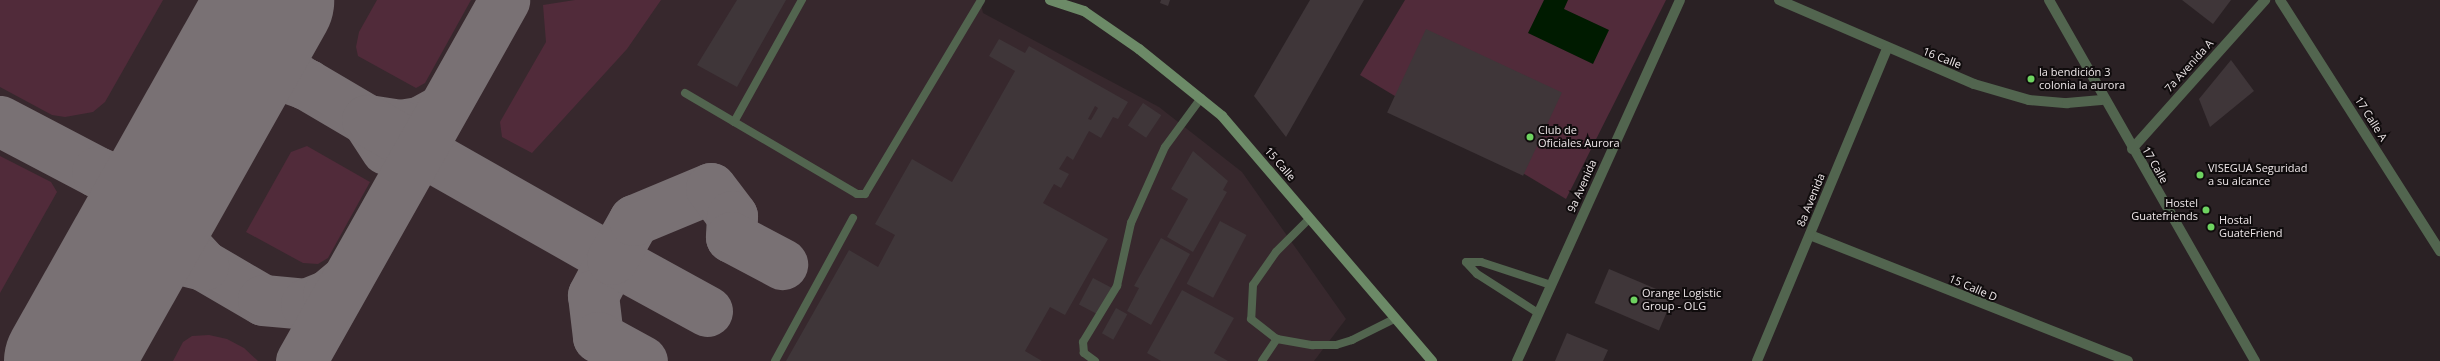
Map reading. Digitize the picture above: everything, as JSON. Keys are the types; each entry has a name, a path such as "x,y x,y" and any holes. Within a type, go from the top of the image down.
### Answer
{"main road":[{"path":"1050,0 1084,11"},
{"path":"1076,0 1084,11"},
{"name":"15 Calle","path":"1084,11 1139,49 1201,98 1232,126 1432,361"}],"street":[{"name":"9a Avenida","path":"1517,361 1680,0"},
{"name":"16 Calle","path":"1779,0 1888,49 1974,84 2029,100 2068,103 2104,100"},
{"name":"17 Calle","path":"2049,0 2104,100 2252,357"},
{"name":"7a Avenida A","path":"2132,149 2265,0"},
{"name":"17 Calle A","path":"2280,0 2440,251"},
{"name":"8a Avenida","path":"1757,361 1888,49"},
{"name":"15 Calle D","path":"1810,235 2128,361"},
{"path":"2243,361 2252,357"}],"lane":[{"path":"734,122 802,0"},
{"path":"685,94 857,194 865,194 981,0"},
{"path":"1095,361 1084,353 1084,342 1117,286 1131,223 1166,147 1201,98"},
{"path":"774,361 853,218"},
{"path":"1310,218 1276,252 1253,286 1251,319 1277,339 1306,345 1336,345 1396,318"},
{"path":"1538,313 1477,274 1466,262 1481,262 1551,284"},
{"path":"1262,361 1277,339"}],"shaded area":[{"path":"0,0 980,0 983,13 1159,107 1242,172 1346,319 1314,361 0,361"},
{"path":"0,0 163,0 105,102 93,112 65,117 52,115 0,87"},
{"path":"377,0 471,0 425,83 416,88 358,56 356,47 359,32"},
{"path":"575,0 661,0 627,49 532,153 502,137 500,122 546,42 543,5"},
{"name":"Club de Oficiales Aurora","path":"1405,0 1666,0 1566,199 1360,75"},
{"path":"1544,0 1568,0 1564,9 1609,30 1593,64 1528,33"},
{"path":"307,146 370,182 328,258 318,264 303,263 246,232 291,152"},
{"path":"0,156 51,182 57,192 0,293"},
{"path":"209,335 227,339 244,348 258,361 173,361 183,342 192,336"}],"building":[{"path":"737,0 786,0 737,87 697,65"},
{"path":"1161,0 1170,0 1168,6 1160,3"},
{"path":"1310,0 1364,0 1286,137 1254,96"},
{"path":"2182,0 2231,0 2213,24"},
{"path":"1426,29 1562,92 1523,176 1387,112"},
{"path":"999,39 1025,53 1029,46 1128,102 1118,119 1113,117 1101,138 1089,131 1073,160 1067,156 1059,169 1069,174 1061,188 1054,184 1043,203 1108,239 1065,315 1050,307 1025,351 1042,361 786,361 849,250 878,267 895,235 875,224 912,159 952,182 1015,71 989,56","holes":["1095,106 1098,108 1091,120 1088,119"]},
{"path":"2231,60 2254,91 2210,127 2199,99"},
{"path":"1143,103 1161,115 1146,138 1128,125"},
{"path":"1193,151 1228,181 1223,190 1227,192 1193,252 1167,237 1188,199 1171,189"},
{"path":"1220,221 1246,235 1213,298 1187,284"},
{"path":"1161,238 1190,254 1151,325 1127,311 1139,288 1134,286"},
{"name":"Orange Logistic Group - OLG","path":"1609,269 1673,296 1659,330 1595,303"},
{"path":"1093,278 1112,288 1097,314 1079,304"},
{"path":"1182,290 1234,318 1214,353 1228,361 1161,361 1147,353"},
{"path":"1116,308 1127,314 1113,340 1102,333"},
{"path":"1567,333 1608,350 1603,361 1555,361"}],"taxiway":[{"path":"301,361 504,0"},
{"path":"262,15 261,34 265,51 284,70 305,84"},
{"path":"228,76 245,68 263,69 306,84 367,120 386,149"},
{"path":"441,110 419,122 400,125 367,120 612,259 593,295 598,337 642,361"},
{"path":"0,121 97,172 126,183 157,184 173,173"},
{"path":"168,181 165,207 169,228 203,265 263,300 306,304 328,295 346,280"},
{"path":"707,311 612,259 634,220 711,188 732,216 731,237 782,264"},
{"path":"114,279 130,264 150,258 175,258 203,265"}],"runway":[{"path":"67,361 270,0"}],"place":[{"name":"la bendición 3 colonia la aurora","path":"2031,79"},
{"name":"Club de Oficiales Aurora","path":"1530,137"},
{"name":"VISEGUA Seguridad a su alcance","path":"2200,175"},
{"name":"Hostel Guatefriends","path":"2206,210"},
{"name":"Hostal GuateFriend","path":"2211,227"},
{"name":"Orange Logistic Group - OLG","path":"1634,300"}]}
